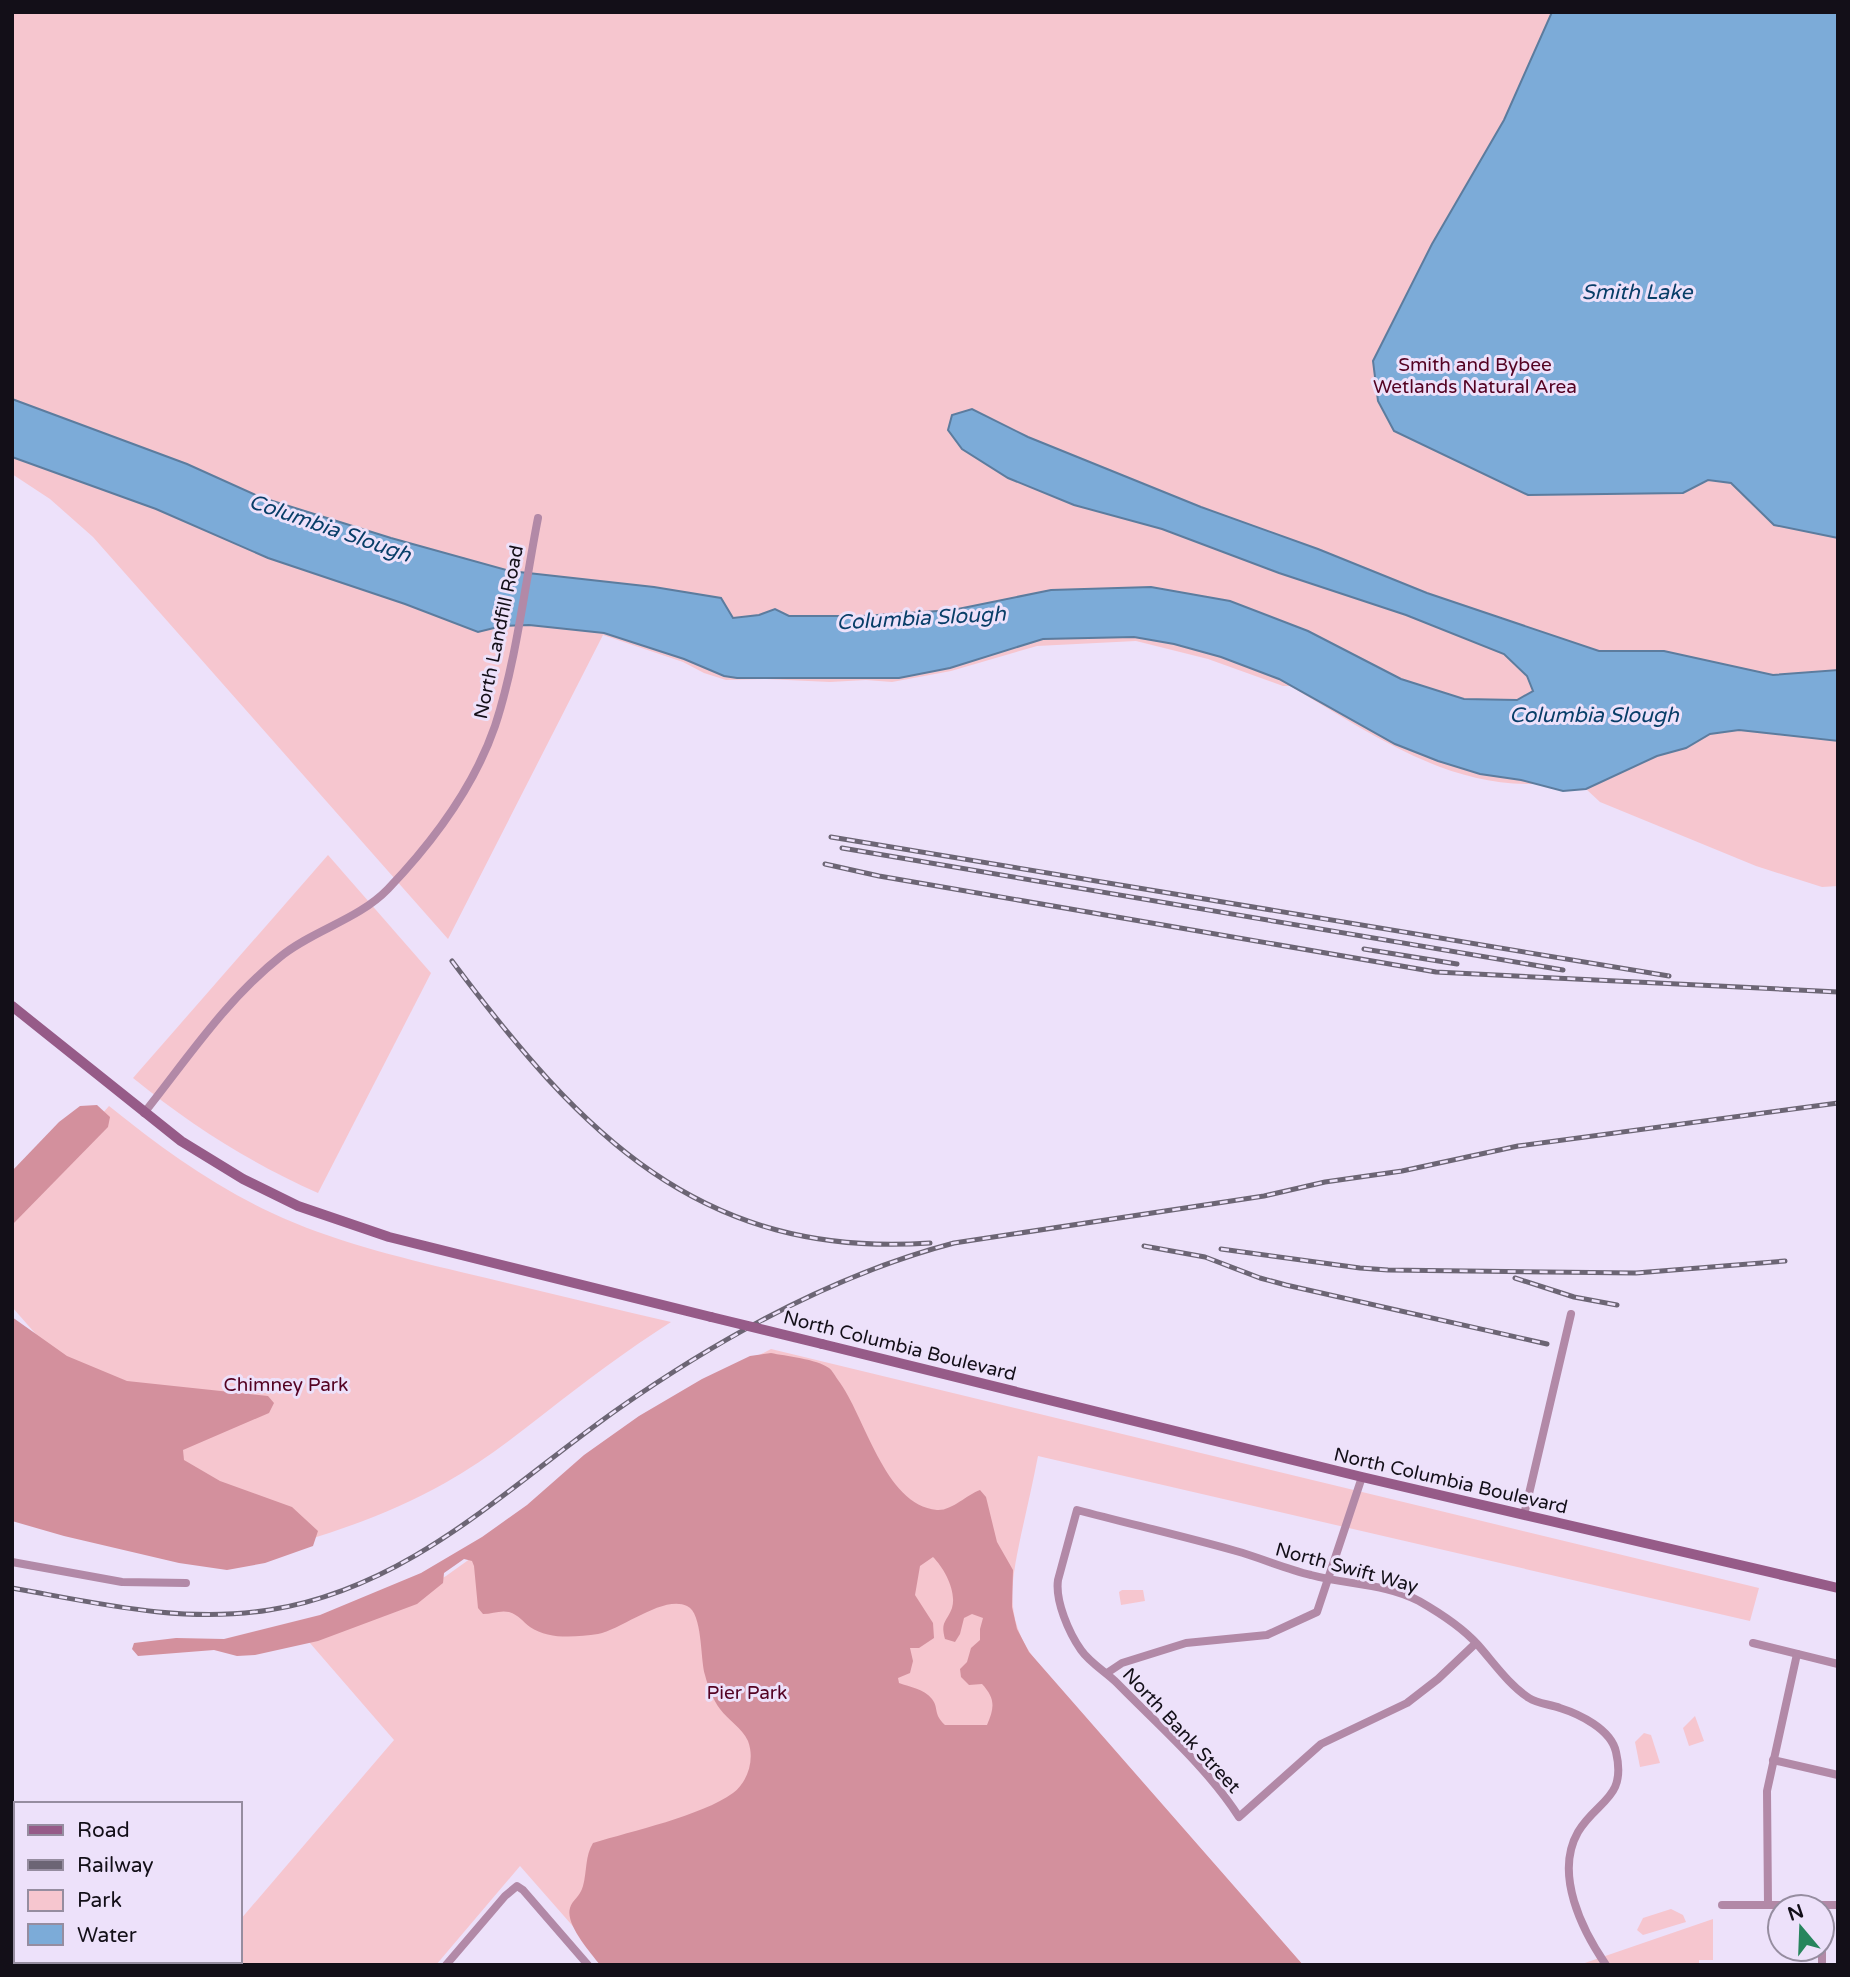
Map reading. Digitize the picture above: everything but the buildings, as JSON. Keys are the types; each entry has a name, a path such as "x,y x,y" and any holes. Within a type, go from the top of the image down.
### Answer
{"main road":[{"name":"North Columbia Boulevard","path":"12,1006 195,1151 243,1179 333,1220 389,1237 1362,1477 1838,1588"}],"street":[{"name":"North Landfill Road","path":"144,1112 231,1003 252,981 282,955 369,905 387,890 452,810 472,776 495,727 538,518"},
{"path":"1524,1515 1571,1314"},
{"path":"1107,1673 1122,1662 1186,1643 1261,1636 1310,1617 1320,1606 1362,1477"},
{"name":"North Swift Way","path":"1077,1510 1236,1551 1312,1576 1362,1583 1416,1600 1451,1622 1476,1643 1493,1664 1529,1698 1584,1718 1613,1744 1617,1765 1614,1792 1577,1833 1569,1857 1569,1872 1583,1926 1606,1965"},
{"name":"North Bank Street","path":"1077,1510 1058,1580 1058,1590 1068,1623 1081,1651 1107,1673 1203,1769 1239,1817 1321,1744 1407,1703 1438,1679 1476,1643"},
{"path":"12,1562 122,1582 186,1583"},
{"path":"1753,1643 1838,1664"},
{"path":"1768,1893 1766,1806 1773,1760 1797,1654"},
{"path":"1773,1760 1838,1775"},
{"path":"446,1965 505,1896 517,1886 588,1965"},
{"path":"1722,1905 1766,1905"}],"green space":[{"name":"Smith and Bybee Wetlands Natural Area","path":"12,12 1838,12 1838,886 1822,887 1756,866 1600,802 1586,789 1616,776 1530,784 1497,782 1465,775 1404,752 1290,686 1283,686 1208,659 1136,641 1037,646 951,671 892,682 830,682 726,680 683,662 603,635 448,939 93,537 50,499 12,474"},
{"path":"328,855 431,973 318,1193 268,1169 222,1142 133,1078"},
{"path":"97,1105 110,1117 108,1127 12,1225 12,1171 59,1122 80,1106"},
{"name":"Chimney Park","path":"109,1106 208,1178 295,1223 367,1248 416,1261 671,1322 607,1366 496,1450 445,1483 369,1519 235,1561 12,1307 12,1216"},
{"path":"12,1317 67,1356 127,1381 268,1396 274,1403 269,1413 183,1450 184,1460 220,1481 292,1507 318,1531 313,1546 265,1563 227,1570 179,1563 12,1521"},
{"name":"Pier Park","path":"771,1349 1759,1588 1750,1621 1038,1456 1017,1553 1013,1585 1014,1616 1026,1646 1037,1662 1303,1965 607,1965 520,1866 436,1965 201,1965 242,1963 242,1918 394,1740 303,1635 425,1588 446,1576 742,1364"},
{"name":"Pier Park","path":"771,1353 809,1360 830,1369 848,1395 890,1476 903,1492 919,1504 943,1510 980,1490 986,1497 997,1542 1013,1570 1012,1607 1017,1629 1029,1652 1303,1965 600,1965 579,1938 569,1915 571,1905 583,1886 587,1858 593,1843 703,1809 733,1793 743,1783 749,1770 751,1755 748,1741 715,1702 703,1668 696,1617 687,1606 666,1605 598,1634 554,1636 537,1631 509,1612 483,1614 478,1608 474,1566 472,1561 464,1559 444,1573 443,1583 417,1604 318,1641 255,1655 237,1656 214,1650 138,1656 132,1649 134,1643 176,1638 224,1639 320,1615 421,1573 482,1537 527,1505 584,1455 639,1416 702,1379 750,1356","holes":["933,1557 945,1573 953,1594 952,1608 944,1625 945,1639 955,1642 964,1618 972,1614 983,1618 980,1640 971,1648 967,1662 960,1669 961,1677 969,1685 982,1684 991,1698 992,1708 987,1725 945,1725 929,1696 899,1683 898,1678 910,1673 913,1661 910,1648 919,1648 934,1638 933,1623 915,1595 920,1566"]},
{"path":"1143,1590 1145,1601 1121,1605 1119,1592"},
{"path":"1695,1716 1704,1741 1689,1746 1683,1728"},
{"path":"1644,1733 1651,1735 1660,1763 1640,1767 1635,1742"},
{"path":"1671,1909 1683,1915 1686,1922 1643,1935 1637,1930 1643,1918"},
{"path":"1713,1919 1713,1960 1699,1960 1699,1965 1579,1965"}],"water":[{"name":"Smith Lake","path":"1552,12 1838,12 1838,538 1774,525 1731,483 1708,480 1683,493 1528,495 1394,431 1378,401 1373,361 1432,244 1504,120"},
{"name":"Columbia Slough","path":"12,399 187,464 260,497 391,538 510,571 654,587 721,598 733,618 759,615 775,609 789,616 862,616 953,610 1051,590 1151,587 1230,601 1308,631 1401,679 1464,699 1517,700 1533,691 1527,676 1504,654 1406,615 1279,573 1162,529 1074,505 1008,478 962,449 948,430 952,415 972,409 1028,437 1201,507 1318,549 1427,593 1599,651 1664,651 1773,675 1838,670 1838,741 1739,730 1710,734 1686,748 1657,756 1586,789 1563,791 1521,780 1480,774 1438,761 1395,744 1279,679 1221,657 1174,644 1134,637 1043,639 950,668 899,678 737,678 724,676 684,659 604,633 529,625 502,626 478,632 405,604 268,558 156,509 12,457"}],"railway":[{"path":"831,837 1669,976"},
{"path":"842,848 1563,970"},
{"path":"825,864 879,876 1436,972 1838,992"},
{"path":"1364,949 1457,964"},
{"path":"452,961 548,1079 599,1130 652,1172 711,1206 776,1230 848,1242 930,1243"},
{"path":"12,1588 140,1610 205,1615 269,1610 320,1598 367,1580 412,1557 455,1530 618,1409 737,1334 779,1311 866,1272 954,1243 1264,1196 1325,1182 1402,1171 1518,1146 1838,1103"},
{"path":"1144,1246 1205,1257 1286,1285 1547,1344"},
{"path":"1221,1249 1388,1270 1636,1273 1785,1261"},
{"path":"1515,1278 1574,1297 1617,1305"}]}
